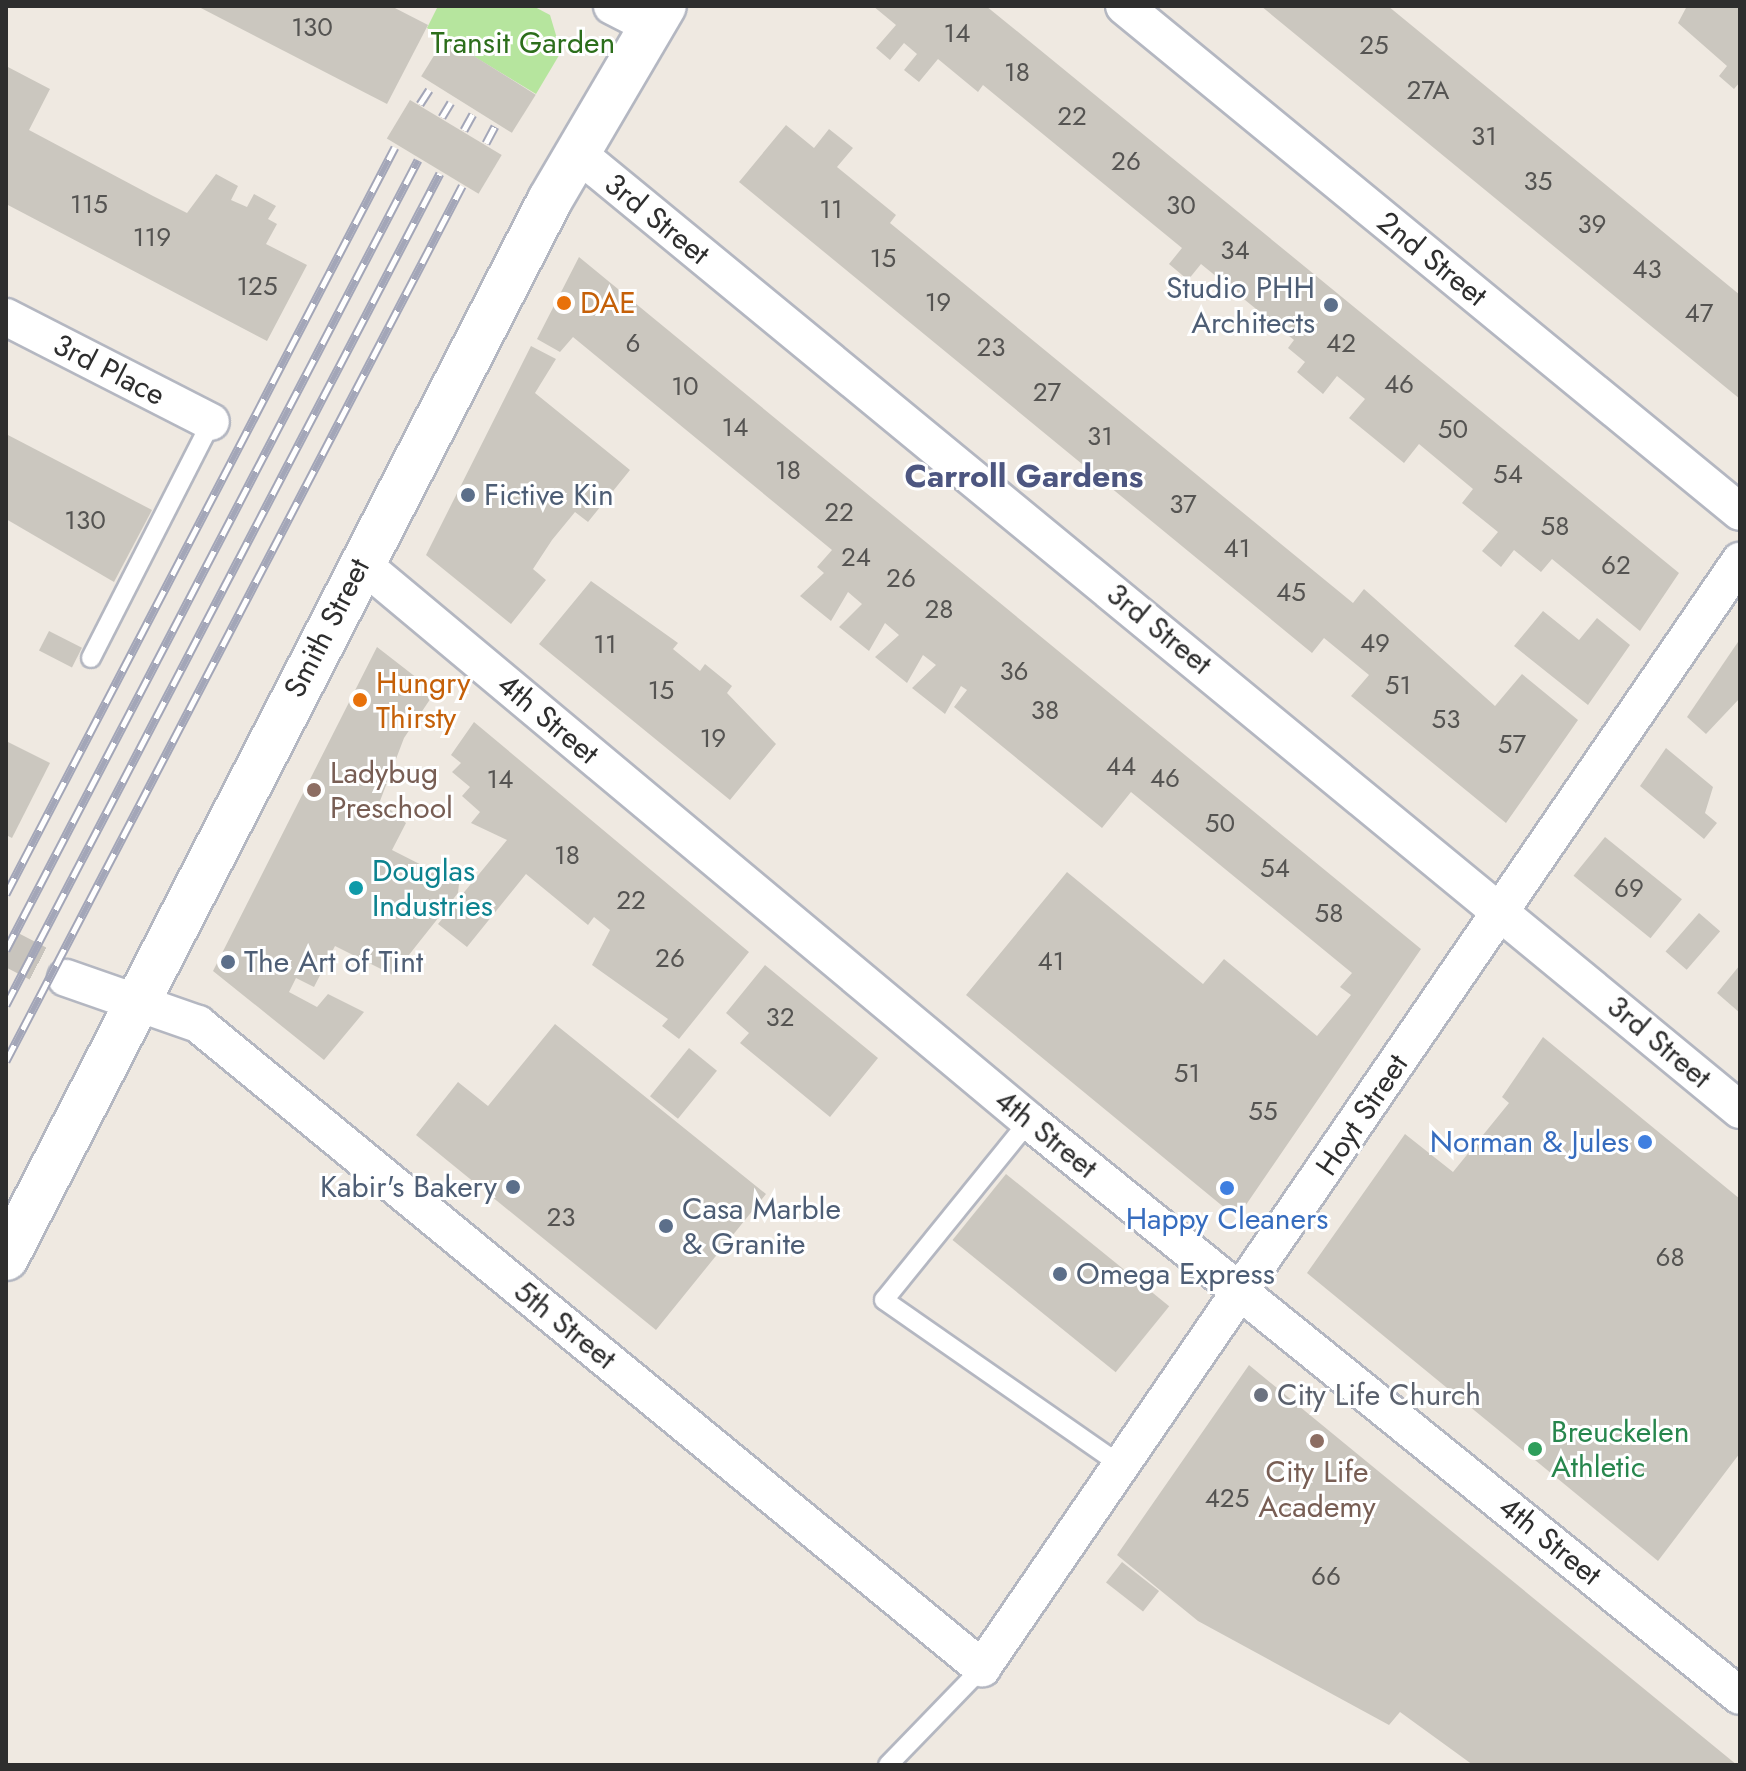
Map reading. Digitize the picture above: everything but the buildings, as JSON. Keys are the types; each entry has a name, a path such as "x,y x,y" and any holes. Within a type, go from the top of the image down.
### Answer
{"street":[{"path":"612,6 658,16"},
{"name":"2nd Street","path":"1124,6 1740,512"},
{"name":"Smith Street","path":"6,1258 360,562 575,151 658,16"},
{"name":"3rd Street","path":"575,151 1502,910 1740,1110"},
{"name":"3rd Place","path":"6,317 211,422"},
{"name":"Hoyt Street","path":"982,1668 1123,1467 1740,561"},
{"name":"4th Street","path":"360,562 1029,1121 1242,1290 1740,1696"},
{"name":"5th Street","path":"66,978 135,1005 198,1024 982,1668"}],"lane":[{"path":"91,658 211,422"},
{"path":"1029,1121 884,1300 1123,1467"},
{"path":"888,1765 982,1668"}],"green space":[{"name":"Transit Garden","path":"438,6 533,6 550,15 561,52 536,94 427,28"}],"tunnel":[{"path":"6,947 66,978"}],"railway":[{"path":"420,104 429,90"},
{"path":"442,117 451,102"},
{"path":"464,130 473,114"},
{"path":"486,143 495,126"},
{"path":"6,894 395,147"},
{"path":"6,950 418,160"},
{"path":"6,1005 440,173"},
{"path":"6,1061 462,186"}],"place":[{"name":"DAE","path":"564,303"},
{"name":"Studio PHH Architects","path":"1331,305"},
{"name":"Fictive Kin","path":"468,495"},
{"name":"Hungry Thirsty","path":"360,700"},
{"name":"Ladybug Preschool","path":"314,790"},
{"name":"Douglas Industries","path":"356,888"},
{"name":"The Art of Tint","path":"228,962"},
{"name":"Norman & Jules","path":"1645,1142"},
{"name":"Kabir's Bakery","path":"513,1187"},
{"name":"Happy Cleaners","path":"1227,1188"},
{"name":"Casa Marble & Granite","path":"666,1226"},
{"name":"Omega Express","path":"1060,1274"},
{"name":"City Life Church","path":"1261,1395"},
{"name":"City Life Academy","path":"1317,1441"},
{"name":"Breuckelen Athletic","path":"1535,1449"}],"district":[{"name":"Carroll Gardens","path":"1024,476"}]}
